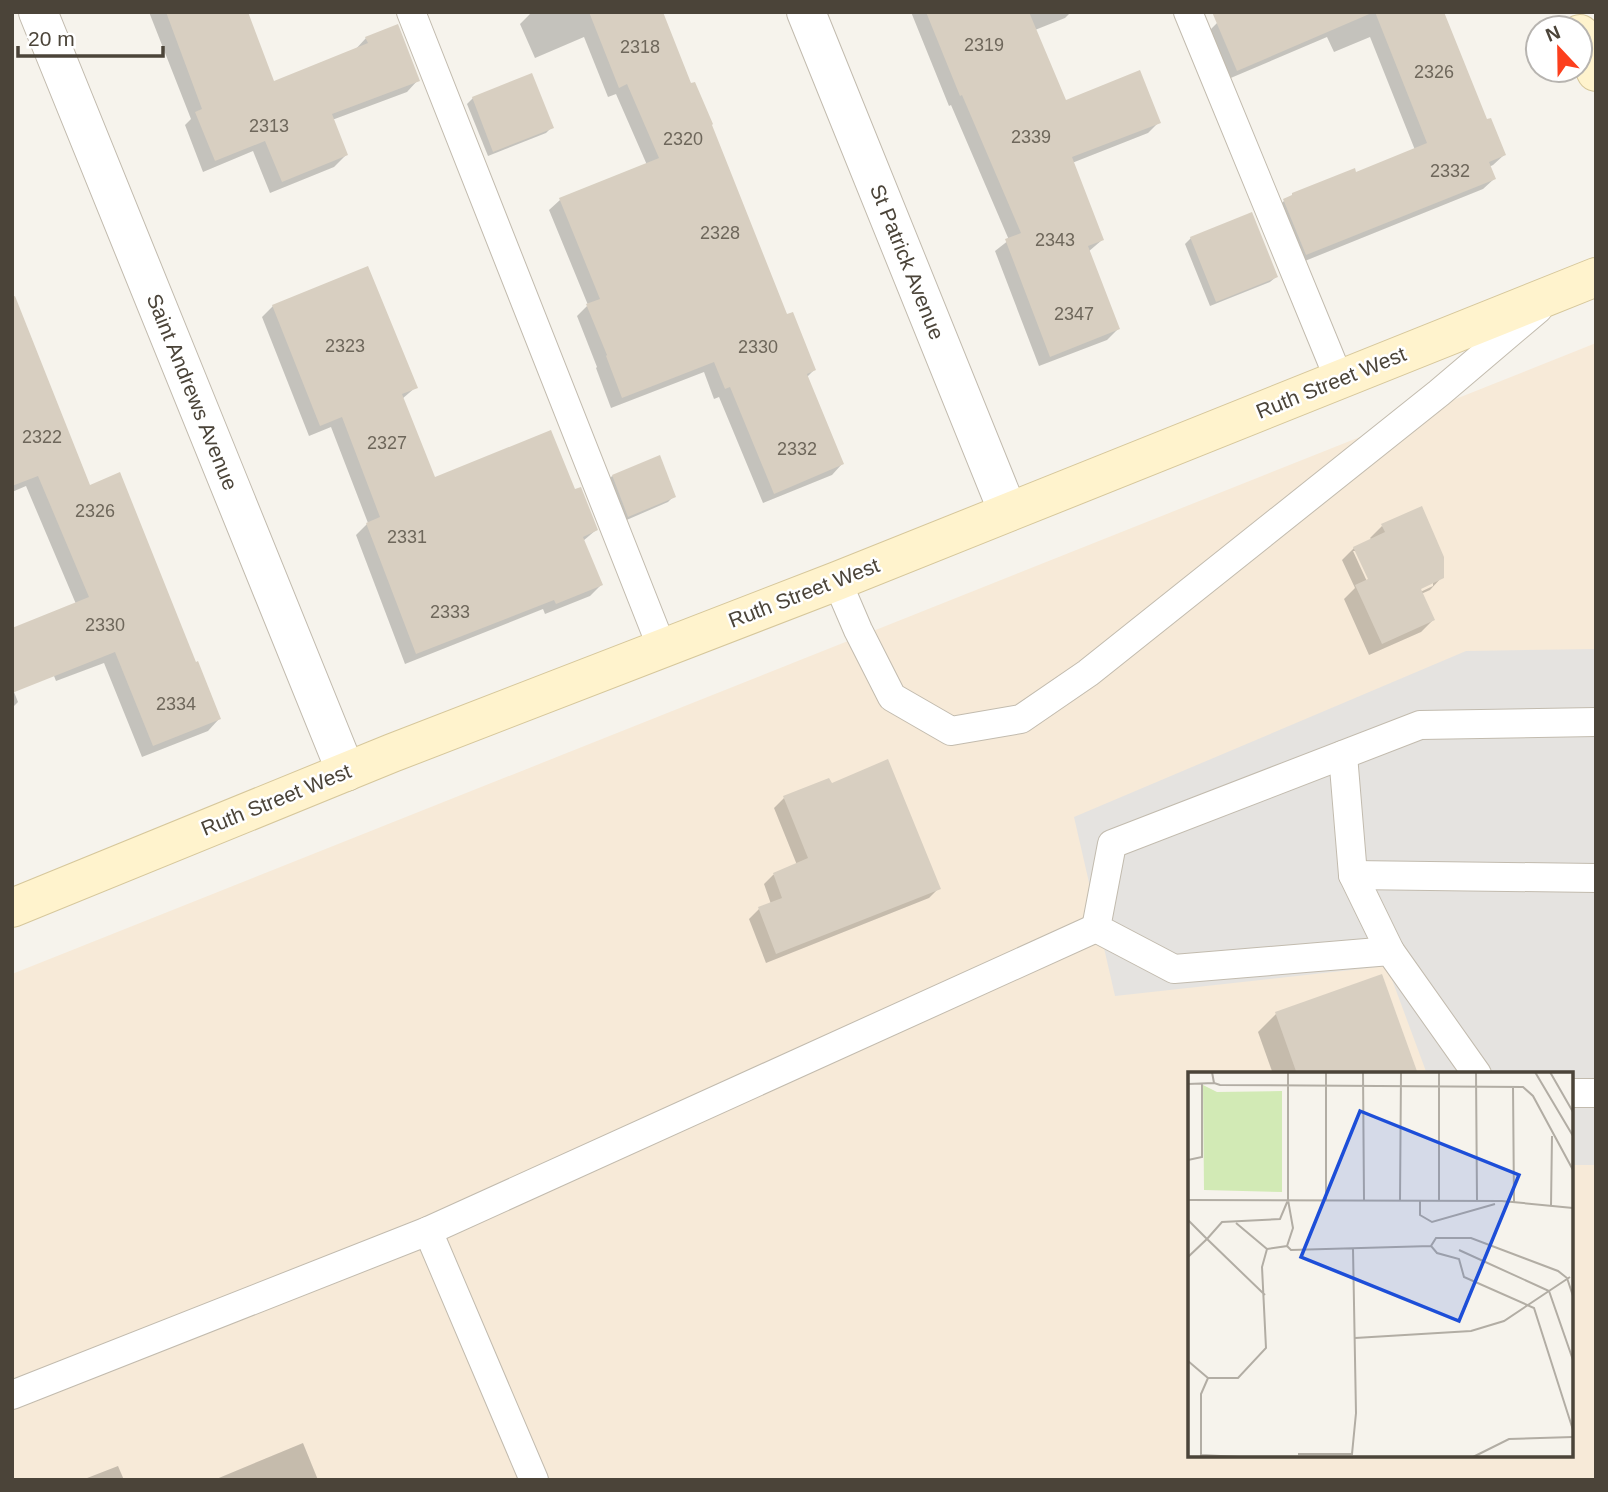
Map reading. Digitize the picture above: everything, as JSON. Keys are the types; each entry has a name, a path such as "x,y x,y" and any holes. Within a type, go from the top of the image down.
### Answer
{"street":[{"name":"Saint Andrews Avenue","path":"38,12 346,772"},
{"name":"St Patrick Avenue","path":"806,12 1008,512"},
{"name":"Ruth Street West","path":"14,903 837,581 1596,277"}],"lane":[{"path":"411,12 662,648"},
{"path":"1188,12 1339,379"},
{"path":"837,581 892,697 951,731 1021,719 1088,673 1152,622 1429,401 1559,290"},
{"path":"1096,928 1112,844 1420,725 1596,722"},
{"path":"1343,755 1353,874 1390,951 1477,1072"},
{"path":"1353,874 1596,878"},
{"path":"1096,928 1174,969 1390,951"},
{"path":"12,1395 428,1231 1096,928"},
{"path":"1573,1093 1596,1093"},
{"path":"428,1231 534,1480"}],"shaded area":[{"path":"1596,343 1596,1480 12,1480 12,974"},
{"path":"1596,649 1596,1165 1573,1165 1573,1072 1426,1072 1387,966 1115,996 1074,817 1466,651"}],"building":[{"path":"166,12 248,12 274,81 368,43 365,37 398,24 420,81 332,114 348,155 282,182 265,141 215,161 195,112 202,109"},
{"path":"589,12 663,12 691,83 695,82 713,124 787,314 793,312 816,370 807,374 844,464 774,494 730,387 725,389 714,362 622,398 586,304 600,299 559,198 659,158 627,84 619,88"},
{"path":"926,12 1029,12 1066,100 1140,70 1161,123 1072,157 1104,240 1088,246 1120,329 1050,357 1005,239 1021,233"},
{"path":"1212,12 1374,12 1237,71"},
{"path":"1375,12 1444,12 1487,119 1491,118 1506,155 1489,162 1496,179 1306,255 1283,199 1355,168 1356,172 1427,143"},
{"path":"532,73 554,128 493,152 472,97"},
{"path":"1252,212 1278,277 1216,302 1190,237"},
{"path":"368,266 418,388 402,394 435,477 551,430 575,489 581,487 598,530 583,537 603,585 556,604 554,600 416,654 366,523 380,517 342,417 320,426 272,305"},
{"path":"15,296 90,485 120,472 221,719 153,746 115,652 12,693 12,628 89,597 38,476 12,486 12,297"},
{"path":"660,455 676,497 628,517 612,475"},
{"path":"1422,506 1444,557 1444,578 1421,589 1435,620 1382,644 1355,585 1368,579 1353,547 1385,532 1381,524"},
{"path":"888,759 941,889 776,954 758,907 782,898 773,873 808,858 783,796 829,778 832,783"},
{"path":"1382,974 1417,1072 1296,1072 1275,1012"}]}
